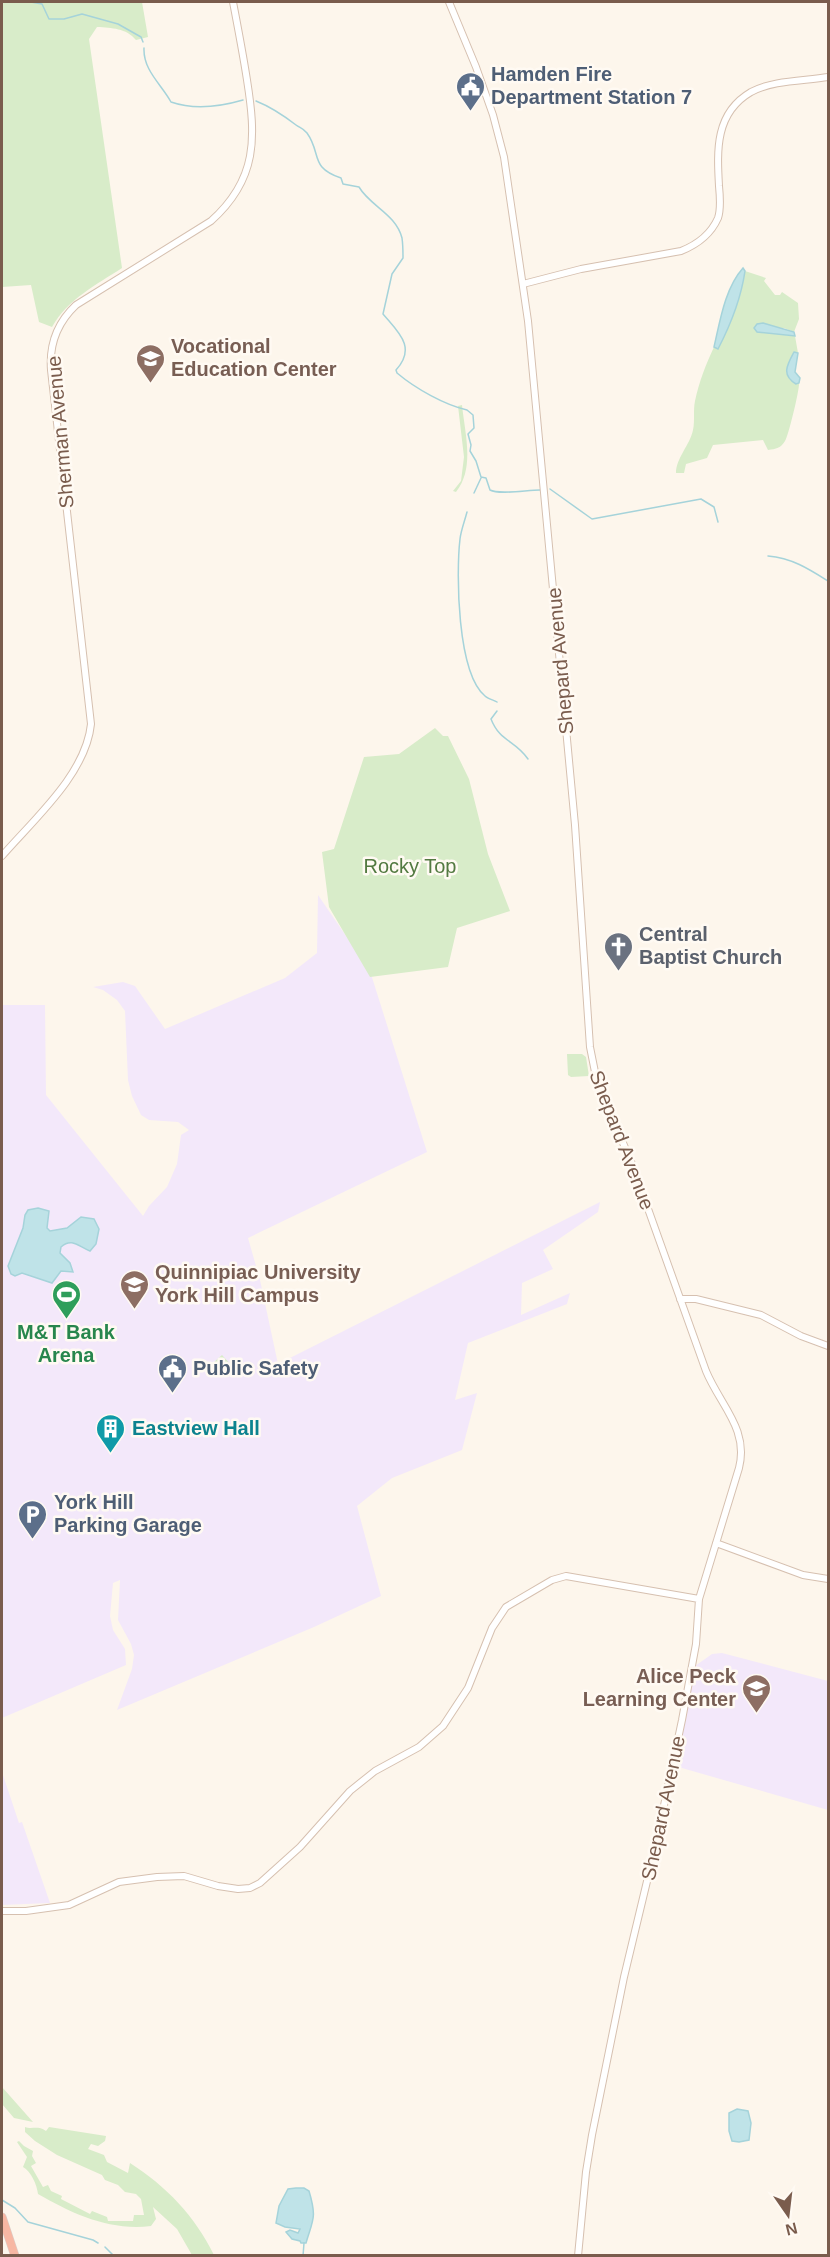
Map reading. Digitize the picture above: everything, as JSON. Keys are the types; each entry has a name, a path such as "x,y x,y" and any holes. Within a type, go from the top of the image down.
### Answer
{"highway":[{"path":"2,2217 15,2256"}],"main road":[{"name":"Sherman Avenue","path":"2,856 75,771 86,748 91,724 51,370 53,342 60,324 76,305 211,221 227,206 239,188 248,166 253,134 247,80 233,2"},
{"name":"Shepard Avenue","path":"449,2 477,67 504,157 523,284 537,404 575,825 592,1062 600,1091 632,1164 712,1384 738,1428 742,1442 739,1468 699,1599 696,1644 668,1788 624,1977 592,2135 584,2182 578,2256"},
{"path":"523,284 581,269 681,251 693,246 704,237 718,217 718,139 723,125 739,100 752,91 770,85 828,77"},
{"path":"680,1299 689,1298 761,1315 801,1336 828,1346"},
{"path":"716,1543 803,1575 828,1579"},
{"path":"2,1911 26,1911 69,1905 119,1882 165,1876 192,1878 225,1888 241,1889 255,1886 276,1871 350,1791 375,1772 419,1747 443,1726 468,1688 499,1615 516,1600 551,1580 566,1576 699,1599"}],"shaded area":[{"name":"Quinnipiac University York Hill Campus","path":"318,895 370,971 427,1152 248,1238 260,1280 278,1364 600,1202 598,1212 543,1250 553,1269 522,1283 521,1315 570,1293 567,1304 468,1343 455,1400 477,1393 462,1450 392,1478 357,1506 381,1596 314,1627 117,1710 132,1669 134,1655 131,1644 118,1620 120,1580 113,1583 110,1616 113,1630 125,1649 126,1665 2,1718 2,1005 45,1005 46,1095 143,1216 167,1187 177,1164 181,1135 189,1130 178,1122 149,1120 141,1115 132,1096 128,1080 125,1011 117,1000 103,990 93,987 123,982 135,986 165,1029 285,978 317,953"},
{"name":"Alice Peck Learning Center","path":"722,1653 828,1681 828,1810 675,1766 695,1666 712,1654"},
{"path":"2,1772 19,1823 22,1822 50,1903 2,1905"}],"green space":[{"path":"2,2 142,2 148,37 136,40 123,31 97,27 89,39 122,268 74,301 52,327 39,322 31,285 2,287"},
{"path":"745,271 766,278 764,281 775,295 780,295 782,292 798,303 799,319 794,332 784,328 757,332 795,336 798,353 794,352 792,355 796,384 799,383 799,387 787,438 780,447 768,450 763,440 713,445 707,458 686,464 684,473 676,473 678,462 693,430 694,404 701,380 714,347 717,349 731,321"},
{"path":"462,405 467,462 462,483 456,492 453,491 461,481 464,457 458,406"},
{"name":"Rocky Top","path":"435,728 443,736 448,736 469,779 488,854 510,911 457,928 448,967 370,977 329,907 322,852 334,849 364,757 399,754"},
{"path":"567,1054 582,1054 586,1057 589,1076 571,1077 568,1075"},
{"path":"222,1355 233,1367 227,1375 220,1374 213,1363"},
{"path":"2,2087 33,2122 14,2118 2,2104"},
{"path":"25,2127 40,2128 46,2131 49,2127 106,2136 105,2141 98,2146 91,2144 88,2149 104,2155 107,2162 128,2173 130,2163 156,2182 189,2215 214,2255 192,2255 177,2229 153,2207 156,2219 151,2226 121,2226 78,2214 38,2194 33,2179 23,2167 27,2157 17,2142 19,2141 33,2151 32,2156 36,2163 31,2166 43,2187 48,2185 51,2191 62,2196 61,2199 90,2214 92,2211 107,2217 108,2221 133,2221 134,2215 144,2215 141,2199 136,2194 125,2192 118,2185 105,2180 102,2175 57,2155 35,2141 25,2132"}],"water":[{"path":"743,268 745,271 738,301 718,349 714,347 724,305 732,285"},
{"path":"763,323 794,332 795,336 757,332 754,328 757,324"},
{"path":"794,352 798,353 795,372 800,378 799,383 796,384 791,381 787,373"},
{"path":"38,1208 49,1211 47,1228 50,1231 67,1228 81,1217 94,1219 99,1229 96,1244 90,1251 72,1243 61,1247 60,1253 70,1263 73,1272 61,1271 52,1283 22,1273 15,1276 11,1274 8,1266 23,1228 25,1215 28,1210"},
{"path":"737,2109 748,2111 751,2123 749,2140 732,2141 729,2131 729,2113"},
{"path":"288,2189 309,2191 313,2207 313,2218 306,2243 292,2239 286,2232 290,2230 298,2233 300,2229 276,2223 279,2206"}],"waterway":[{"path":"31,2 42,4 49,19 64,19 82,14 118,24 141,37 143,42"},
{"path":"144,48 149,70 171,102 207,107 243,100"},
{"path":"256,101 304,130 324,169 341,178 343,184 359,187 389,216 399,230 402,238 403,258 392,274 383,314 399,334 405,347 405,354 396,370 397,373 431,396 467,410 473,415 474,428 468,434 470,451 481,477 486,478 490,490 506,492 540,490"},
{"path":"474,493 481,478"},
{"path":"550,489 592,519 701,499 714,507 718,522"},
{"path":"467,512 460,539 458,575 464,645 476,684 485,696 497,702"},
{"path":"768,556 793,562 828,581"},
{"path":"497,711 491,719 495,727 528,759"},
{"path":"2,2200 15,2208 28,2222 98,2243"},
{"path":"303,2256 304,2243"},
{"path":"105,2247 114,2256"}],"place":[{"name":"Hamden Fire Department Station 7","path":"470,112"},
{"name":"Vocational Education Center","path":"150,384"},
{"name":"Central Baptist Church","path":"618,972"},
{"name":"Quinnipiac University York Hill Campus","path":"134,1310"},
{"name":"M&T Bank Arena","path":"66,1320"},
{"name":"Public Safety","path":"172,1394"},
{"name":"Eastview Hall","path":"111,1454"},
{"name":"York Hill Parking Garage","path":"33,1540"},
{"name":"Alice Peck Learning Center","path":"757,1714"}]}
